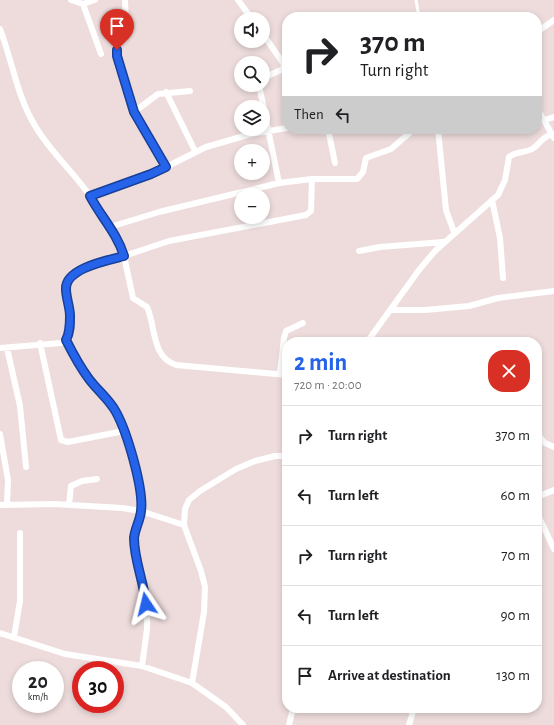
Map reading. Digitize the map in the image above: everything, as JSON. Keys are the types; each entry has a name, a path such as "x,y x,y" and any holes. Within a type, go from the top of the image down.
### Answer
{"street":[{"path":"71,0 83,4 95,0"},
{"path":"125,0 126,26 119,42 117,56 134,112 166,167"},
{"path":"247,0 239,2 247,12"},
{"path":"83,4 101,54"},
{"path":"542,28 554,20"},
{"path":"0,29 32,122 46,144 78,178 99,213 117,238 124,256 133,298 147,307 158,348 162,356 168,362 176,365 280,373 282,356"},
{"path":"270,44 282,62"},
{"path":"270,75 282,70"},
{"path":"134,112 153,97 166,92 190,91"},
{"path":"166,92 195,151"},
{"path":"371,337 419,270 443,242 492,200 502,187 509,157 512,154 534,148 544,137 553,136 542,117"},
{"path":"544,120 554,117"},
{"path":"270,130 282,129"},
{"path":"329,134 335,163"},
{"path":"110,227 166,210 279,183 357,178 363,172 366,158 391,149 408,134"},
{"path":"438,134 446,210 454,232"},
{"path":"270,135 279,183"},
{"path":"90,196 151,174 195,151 244,136"},
{"path":"0,348 40,343 61,343 66,340 68,336 70,311 66,289 70,278 74,273 84,268 175,239 306,215 311,211 312,180"},
{"path":"492,200 500,238 503,278"},
{"path":"359,251 380,247 443,242"},
{"path":"390,310 425,310 469,306 498,298 554,291"},
{"path":"284,337 286,331 303,323"},
{"path":"66,340 77,362 90,380 106,397 116,412 124,431 137,472 141,511 134,538 147,612 147,629 142,666"},
{"path":"40,343 61,440 68,442 124,431"},
{"path":"7,348 20,406 26,467"},
{"path":"0,434 8,480 7,504"},
{"path":"542,440 545,443 554,447"},
{"path":"192,683 204,612 205,587 202,571 184,524 185,509 189,500 200,491 236,469 255,461 274,456 282,456"},
{"path":"69,505 71,486 82,480 97,479"},
{"path":"542,495 554,490"},
{"path":"0,505 69,505 122,508 141,511 184,524"},
{"path":"542,524 554,549"},
{"path":"14,637 20,601 20,533"},
{"path":"0,633 65,654 142,666 192,683 226,707 243,725"},
{"path":"288,725 292,713"},
{"path":"409,725 413,713"}],"lane":[{"path":"416,0 418,12"}],"route":[{"path":"117,50 117,56 126,80 134,112 166,167 90,196 99,213 117,238 124,256 84,268 74,273 70,278 66,289 70,311 70,321 66,340 77,362 90,380 106,397 116,412 131,451 137,472 141,511 134,538 146,604"}]}
